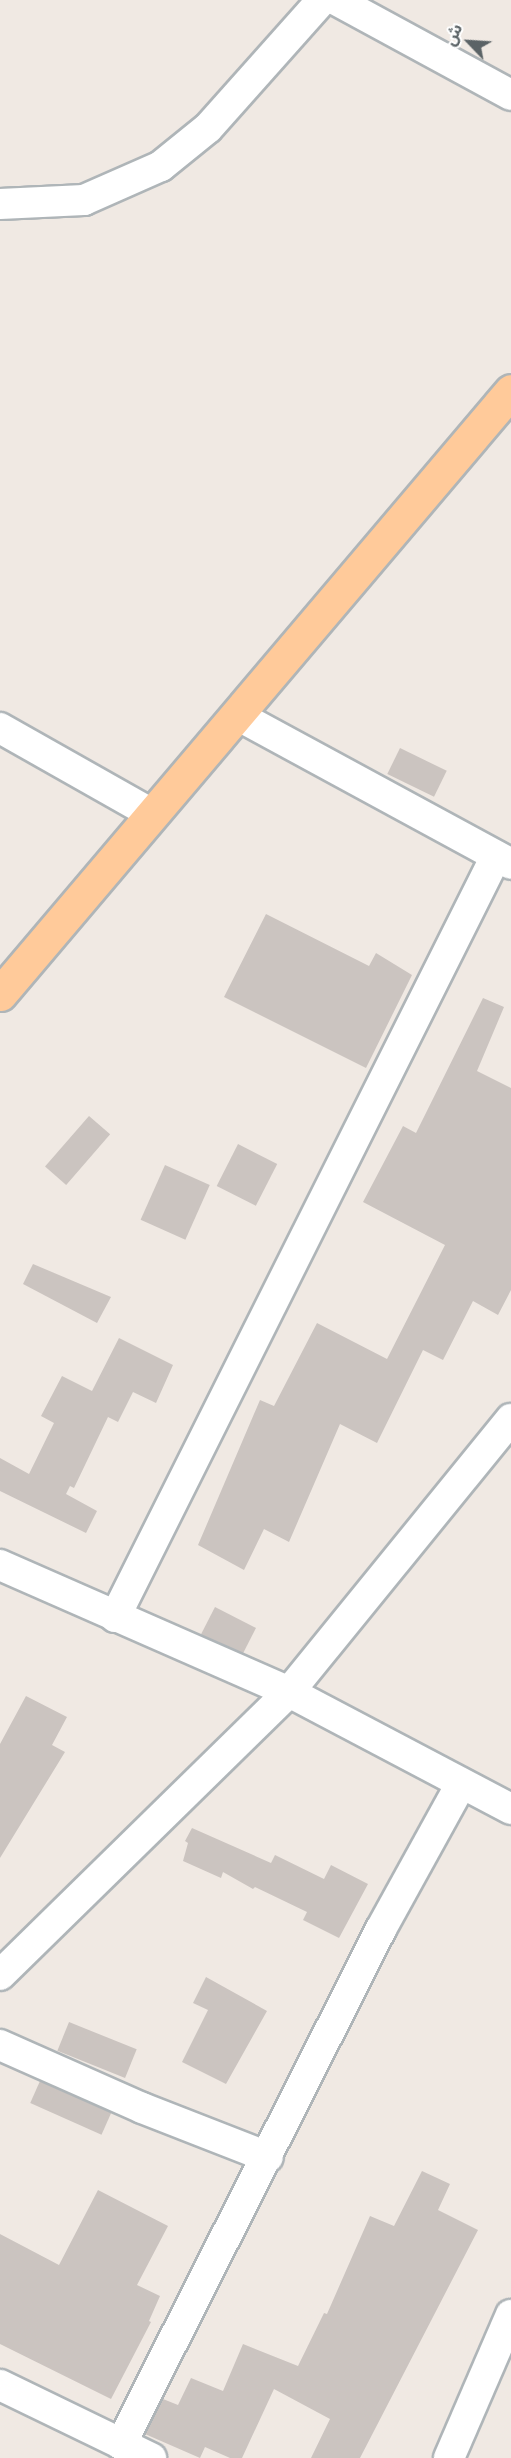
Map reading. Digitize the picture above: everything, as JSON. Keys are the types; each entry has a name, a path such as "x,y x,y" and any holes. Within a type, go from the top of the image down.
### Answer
{"highway":[{"path":"0,994 511,391"}],"street":[{"path":"0,204 84,200 162,166 208,128 322,0"},
{"path":"336,0 511,94"},
{"path":"115,1617 503,860 237,715"},
{"path":"0,728 152,814"},
{"path":"0,1975 289,1692 511,1419"},
{"path":"0,1565 289,1692 511,1809"},
{"path":"122,2444 381,1929 461,1784"},
{"path":"4,2058 268,2157"},
{"path":"449,2458 511,2315"},
{"path":"0,2385 151,2458"}],"building":[{"path":"400,748 447,771 434,797 387,774"},
{"path":"266,914 369,966 376,953 412,975 366,1068 224,997"},
{"path":"483,998 504,1007 477,1071 511,1088 511,1290 498,1315 473,1301 443,1360 423,1350 377,1443 340,1424 289,1542 264,1529 244,1570 198,1545 260,1400 274,1406 317,1323 387,1359 445,1245 363,1202 403,1126 416,1133"},
{"path":"89,1116 110,1134 66,1185 45,1167"},
{"path":"238,1144 277,1164 256,1206 217,1186"},
{"path":"165,1165 210,1185 185,1240 141,1220"},
{"path":"33,1264 111,1297 97,1323 23,1284"},
{"path":"119,1338 173,1365 156,1403 133,1392 118,1422 108,1417 74,1488 70,1486 66,1494 97,1511 86,1533 0,1491 0,1458 29,1474 54,1423 41,1416 62,1376 92,1391"},
{"path":"215,1607 256,1628 242,1656 201,1635"},
{"path":"26,1696 67,1717 52,1745 65,1752 0,1858 0,1744"},
{"path":"192,1828 271,1863 275,1855 324,1879 331,1865 368,1884 339,1938 303,1920 307,1912 255,1887 253,1889 223,1872 221,1878 183,1861 188,1843 185,1841"},
{"path":"206,1977 267,2011 226,2084 182,2062 208,2010 193,2003"},
{"path":"69,2022 137,2049 125,2078 57,2051"},
{"path":"40,2081 111,2113 101,2135 30,2103"},
{"path":"422,2171 450,2184 438,2210 478,2230 360,2458 311,2458 330,2419 274,2389 242,2458 230,2458 205,2447 200,2458 145,2434 163,2399 178,2405 191,2378 223,2391 243,2344 298,2366 324,2313 327,2314 370,2216 394,2226"},
{"path":"98,2190 168,2226 137,2285 160,2296 149,2321 151,2322 111,2399 0,2344 0,2234 59,2265"}]}
